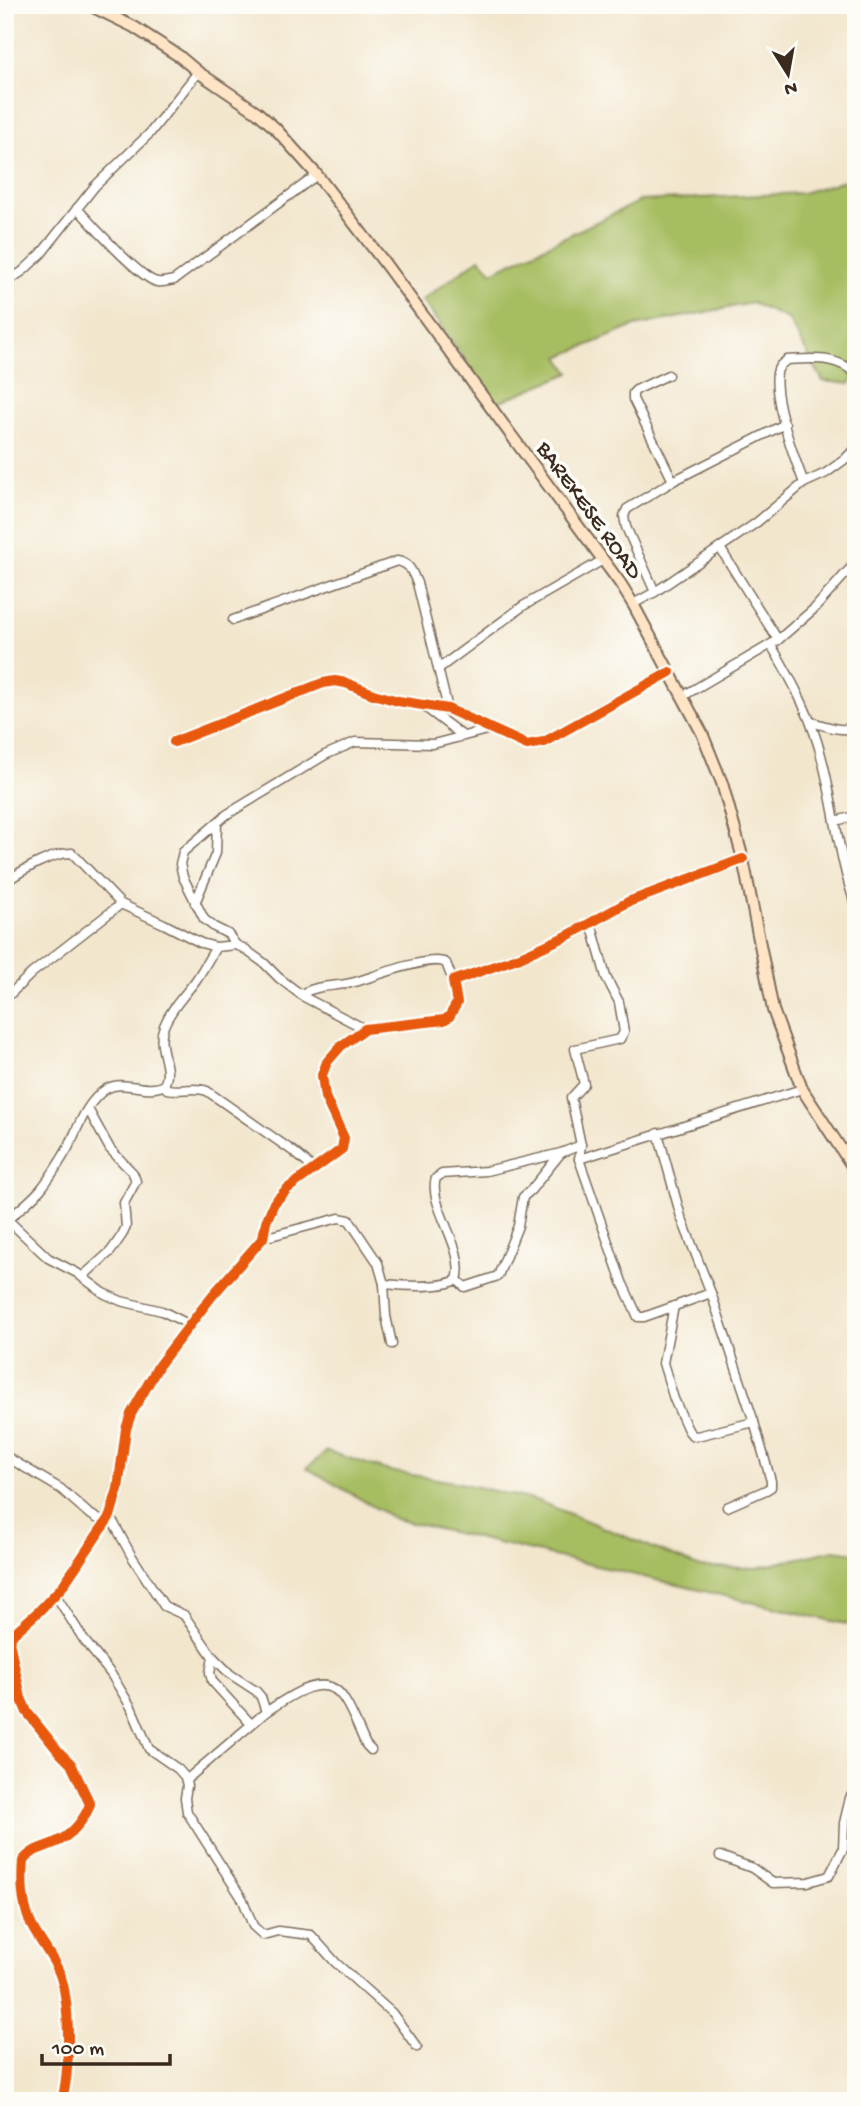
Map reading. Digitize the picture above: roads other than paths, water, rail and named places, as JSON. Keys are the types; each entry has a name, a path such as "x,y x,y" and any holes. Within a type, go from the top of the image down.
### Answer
{"main road":[{"name":"BAREKESE ROAD","path":"89,5 134,27 179,56 275,128 317,175 383,261 633,604 702,733 722,783 743,859 773,1010 802,1089 856,1172"}],"street":[{"path":"5,283 41,254 95,186 150,133 198,72"},
{"path":"77,208 102,236 147,277 156,282 164,282 174,280 317,175"},
{"path":"804,483 780,404 776,375 781,363 787,360 825,358 844,364 856,374"},
{"path":"668,375 636,390 633,399 673,481"},
{"path":"655,592 626,527 624,516 627,509 673,481 785,424"},
{"path":"633,604 756,523 804,483 826,473 856,448"},
{"path":"720,548 775,642 812,722 856,906"},
{"path":"438,669 523,606 603,560"},
{"path":"233,620 397,561 404,562 410,567 416,583 448,709"},
{"path":"683,696 775,642 816,607 856,562"},
{"path":"174,742 323,683 335,681 373,694 448,709 527,745 533,745 544,742 670,672"},
{"path":"424,706 463,736"},
{"path":"812,722 835,728 856,727"},
{"path":"365,1029 301,994 264,963 236,945 228,934 204,919 183,877 180,864 183,852 217,823 343,746 355,742 433,744 492,729"},
{"path":"835,821 856,816"},
{"path":"195,903 216,853 217,823"},
{"path":"5,882 57,855 72,853 121,904 201,943 216,947 236,945"},
{"path":"453,981 520,957 567,936 628,902 743,859"},
{"path":"5,999 32,973 121,904"},
{"path":"591,923 606,977 619,1002 624,1032 620,1039 575,1049 584,1084 571,1098 581,1144 579,1159 622,1282 638,1317 711,1293"},
{"path":"164,1085 167,1076 160,1039 164,1025 216,947"},
{"path":"264,1238 266,1222 274,1203 287,1189 338,1154 345,1143 325,1097 322,1075 324,1068 341,1046 365,1029 444,1020 449,1017 457,1003 446,963 437,960 355,982 314,987 301,994"},
{"path":"164,1085 156,1088 111,1086 94,1099 43,1186 6,1221 48,1258 64,1265 105,1294 121,1301 162,1311 190,1325"},
{"path":"164,1085 173,1090 200,1088 206,1091 295,1152 314,1169"},
{"path":"579,1159 802,1089"},
{"path":"82,1277 111,1251 122,1236 125,1227 124,1203 136,1181 133,1173 110,1149 88,1109"},
{"path":"658,1133 681,1217 711,1293 772,1484 766,1490 727,1507"},
{"path":"457,1280 459,1272 456,1255 435,1191 436,1178 442,1174 486,1171 561,1153 581,1144"},
{"path":"457,1280 465,1287 498,1276 518,1226 523,1197 561,1153"},
{"path":"62,2101 68,2049 67,2013 60,1974 29,1921 22,1879 23,1861 32,1851 62,1839 82,1819 90,1804 71,1764 35,1723 21,1698 8,1644 9,1634 55,1594 107,1520 118,1489 126,1429 131,1414 159,1364 212,1296 264,1238 339,1218 349,1220 373,1253 384,1284 386,1316 392,1344"},
{"path":"384,1284 403,1286 457,1280"},
{"path":"674,1306 663,1363 688,1430 696,1436 754,1422"},
{"path":"5,1455 61,1489 88,1513 107,1520 164,1606 184,1615 213,1657 230,1674 256,1691 261,1697 265,1712"},
{"path":"55,1594 83,1640 111,1675 131,1707 149,1749 178,1769 186,1780 187,1812 243,1900 256,1930 263,1935 278,1931 311,1935 336,1963 391,2013 417,2047"},
{"path":"213,1657 210,1673 212,1681 251,1724"},
{"path":"186,1780 265,1712 307,1688 330,1687 344,1698 366,1745 371,1750"},
{"path":"720,1856 752,1868 773,1883 808,1882 829,1876 843,1849 844,1823 850,1798 856,1787"}]}
